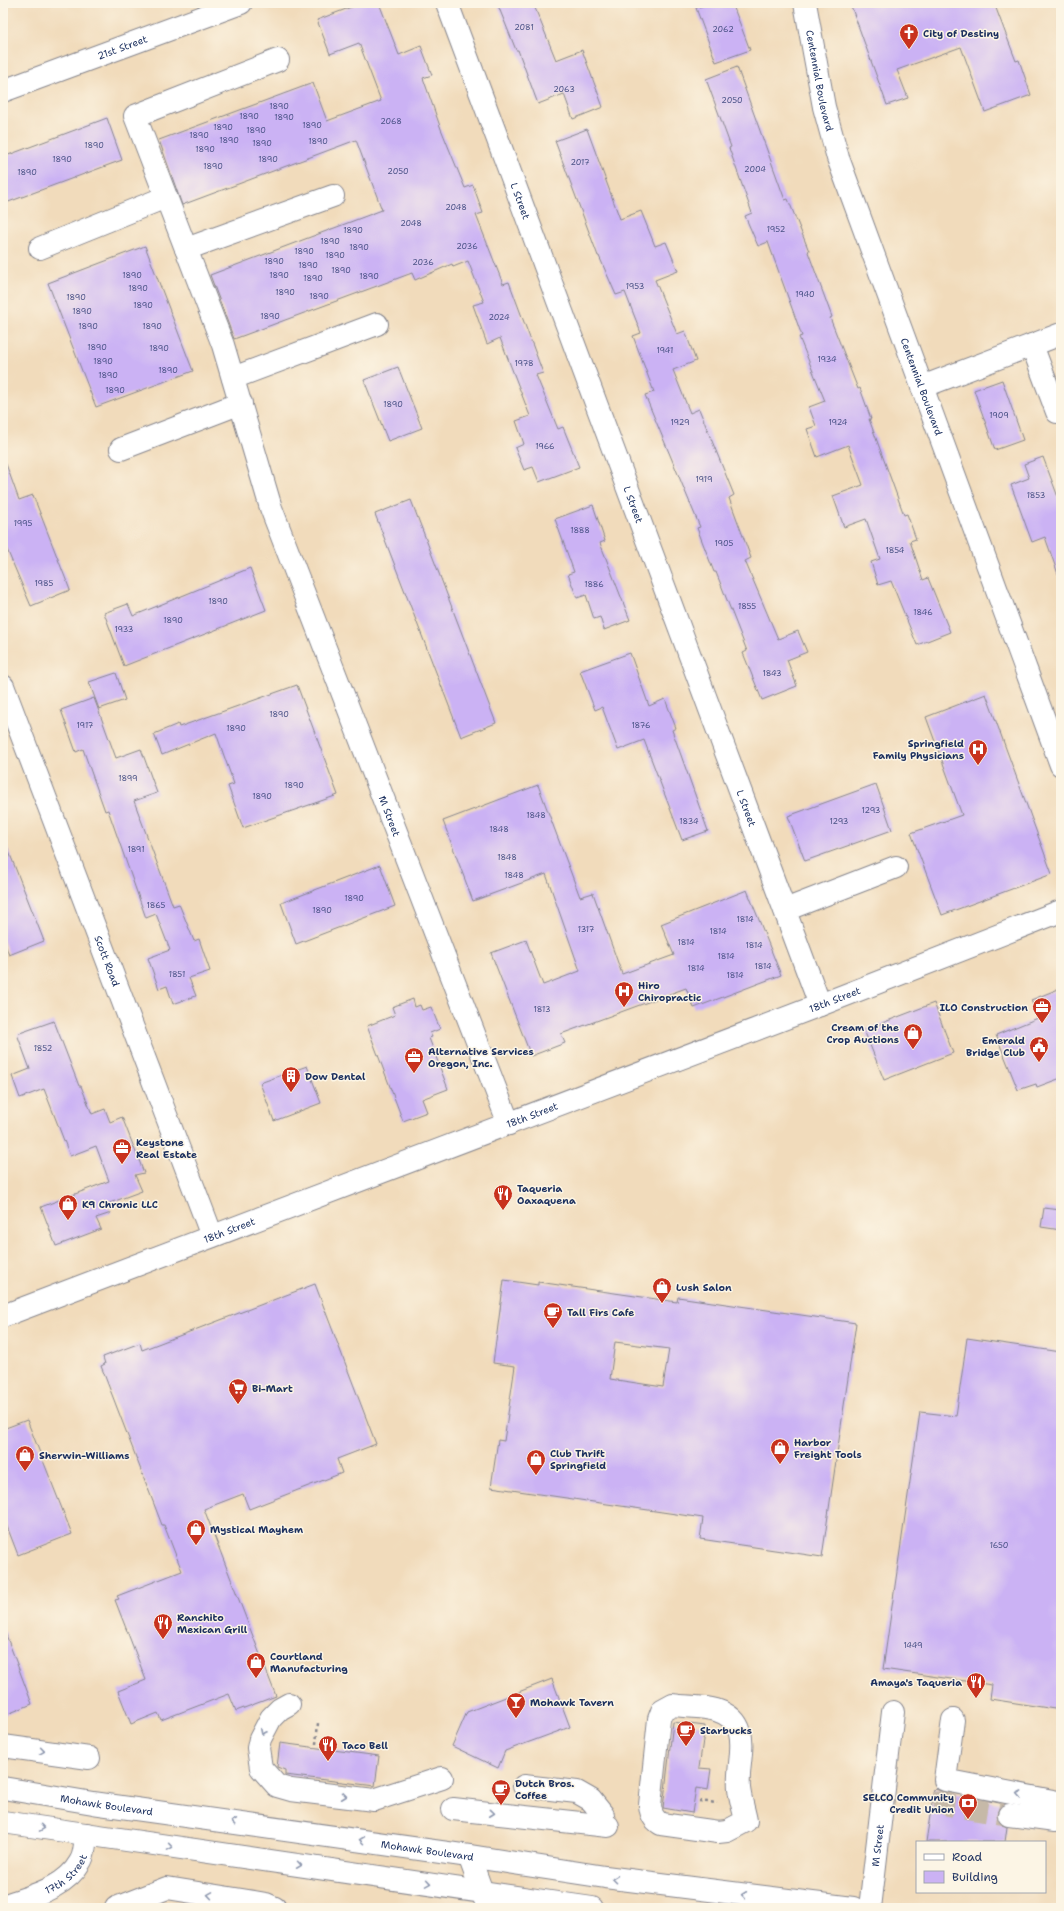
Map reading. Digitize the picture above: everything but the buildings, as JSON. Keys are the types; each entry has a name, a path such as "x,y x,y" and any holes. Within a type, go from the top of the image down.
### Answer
{"street":[{"name":"21st Street","path":"3,91 241,3"},
{"name":"L Street","path":"447,3 820,1005"},
{"name":"Centennial Boulevard","path":"805,3 824,107 838,158 1061,765"},
{"name":"M Street","path":"278,60 135,116 223,345 271,508 509,1124"},
{"path":"186,249 333,196"},
{"path":"40,248 166,197"},
{"path":"233,378 377,324"},
{"path":"922,386 1061,334"},
{"path":"1032,345 1057,412"},
{"path":"121,449 241,403"},
{"name":"Scott Road","path":"3,686 212,1236"},
{"path":"785,910 896,867"},
{"name":"18th Street","path":"3,1316 820,1005 1061,911"},
{"path":"289,1704 280,1709 271,1718 260,1739 258,1748 261,1768 276,1786 291,1790 374,1800 442,1778"},
{"path":"673,1705 715,1710 735,1723 741,1735 742,1749 739,1787 746,1821 727,1831 718,1832 661,1824 655,1821 651,1814 650,1805 659,1719 662,1711 666,1708 673,1705"},
{"name":"M Street","path":"870,1908 893,1712"},
{"path":"952,1720 944,1785 1056,1811 1009,1815"},
{"path":"3,1746 90,1758"},
{"path":"453,1809 605,1821 591,1800 576,1792 524,1786"},
{"name":"Mohawk Boulevard","path":"3,1788 94,1803 469,1856 605,1878 853,1908"},
{"path":"3,1822 86,1834 484,1900 592,1908"},
{"name":"17th Street","path":"3,1906 58,1885 68,1877 81,1861 86,1834"},
{"path":"469,1856 484,1900"},
{"path":"116,1908 167,1888 266,1904 275,1908"}],"path":[{"path":"316,1744 318,1723"},
{"path":"700,1801 721,1803"}],"tunnel":[{"path":"943,1791 944,1801 948,1805 1009,1815"}],"place":[{"name":"City of Destiny","path":"909,50"},
{"name":"Springfield Family Physicians","path":"978,766"},
{"name":"Hiro Chiropractic","path":"624,1008"},
{"name":"ILO Construction","path":"1042,1024"},
{"name":"Cream of the Crop Auctions","path":"913,1050"},
{"name":"Emerald Bridge Club","path":"1039,1063"},
{"name":"Alternative Services Oregon, Inc.","path":"414,1074"},
{"name":"Dow Dental","path":"291,1093"},
{"name":"Keystone Real Estate","path":"122,1165"},
{"name":"Taqueria Oaxaquena","path":"503,1211"},
{"name":"K9 Chronic LLC","path":"68,1221"},
{"name":"Lush Salon","path":"662,1304"},
{"name":"Tall Firs Cafe","path":"553,1329"},
{"name":"Bi-Mart","path":"238,1405"},
{"name":"Harbor Freight Tools","path":"780,1465"},
{"name":"Sherwin-Williams","path":"25,1472"},
{"name":"Club Thrift Springfield","path":"536,1476"},
{"name":"Mystical Mayhem","path":"196,1546"},
{"name":"Ranchito Mexican Grill","path":"163,1640"},
{"name":"Courtland Manufacturing","path":"256,1679"},
{"name":"Amaya's Taqueria","path":"976,1699"},
{"name":"Mohawk Tavern","path":"516,1719"},
{"name":"Starbucks","path":"686,1747"},
{"name":"Taco Bell","path":"328,1762"},
{"name":"Dutch Bros. Coffee","path":"501,1806"},
{"name":"SELCO Community Credit Union","path":"968,1820"}]}
